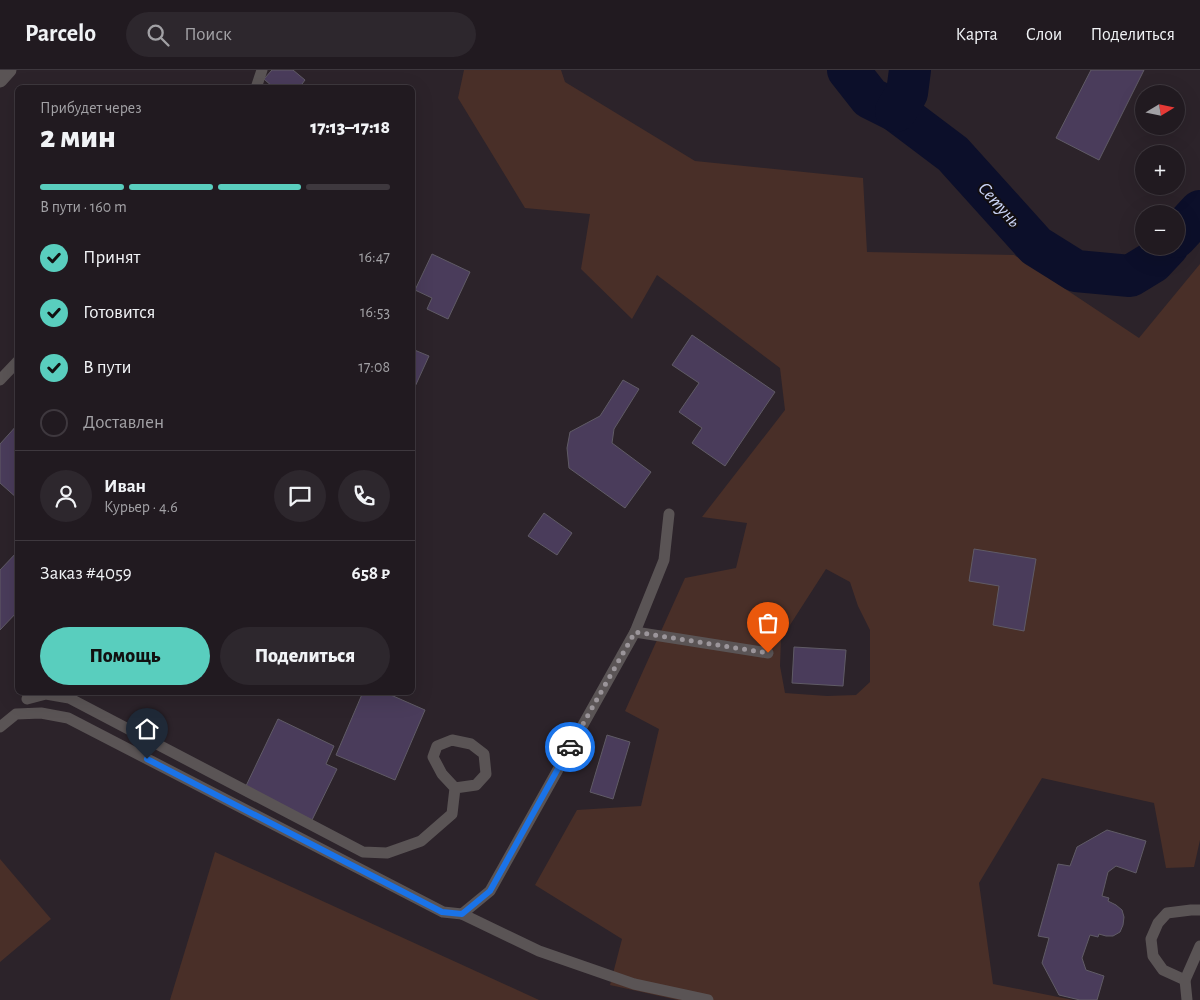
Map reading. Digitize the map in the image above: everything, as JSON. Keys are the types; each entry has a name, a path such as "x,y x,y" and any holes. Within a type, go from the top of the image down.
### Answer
{"street":[{"path":"0,80 9,70"}],"lane":[{"path":"257,85 262,70"},
{"path":"0,380 15,363"},
{"path":"462,914 490,891 635,632 664,560 668,514"},
{"path":"635,632 768,653"},
{"path":"52,695 69,698 363,852 387,854 421,841 452,814 455,788 442,774 433,757 437,746 452,740 471,744 484,754 486,774 476,785 455,788"},
{"path":"0,727 16,714 28,696"},
{"path":"16,714 41,713 68,718 442,912 462,914 539,951 634,984 708,1000"},
{"path":"1185,980 1163,970 1153,956 1151,939 1158,923 1167,913 1200,910"},
{"path":"1187,1000 1185,980 1200,946"}],"shaded area":[{"path":"464,70 561,70 565,82 695,161 863,178 867,252 1014,255 1139,338 1200,264 1200,840 1194,867 1166,868 1154,803 1042,778 979,883 993,984 1073,1000 678,1000 610,985 622,939 535,885 577,810 641,806 659,729 625,711 685,578 736,568 747,523 702,517 785,410 780,368 657,275 632,319 581,269 590,214 525,208 458,98","holes":["826,569 850,582 858,606 870,630 870,682 856,695 827,696 785,693 780,666 781,639"]},
{"path":"215,852 539,1000 170,1000"},
{"path":"0,859 51,919 0,962"}],"building":[{"path":"272,70 293,70 305,80 301,85 271,85 264,79"},
{"path":"1091,70 1144,70 1099,160 1056,138"},
{"path":"432,254 470,272 448,319 427,309 432,298 415,290"},
{"path":"692,335 775,392 725,466 692,443 702,428 679,412 699,383 672,365"},
{"path":"415,350 429,356 415,387"},
{"path":"623,380 639,389 614,429 612,443 651,472 625,508 569,468 567,448 570,432 600,416"},
{"path":"15,427 15,496 0,483 0,444"},
{"path":"544,513 572,533 557,555 528,536"},
{"path":"974,549 1036,559 1024,631 993,625 999,586 969,581"},
{"path":"15,554 15,614 0,630 0,570"},
{"path":"794,647 846,650 843,686 792,683"},
{"path":"362,695 391,695 425,710 395,780 336,755"},
{"path":"278,719 334,746 326,764 337,769 312,820 245,788"},
{"path":"607,735 630,742 613,799 590,792"},
{"path":"1107,830 1146,841 1136,873 1116,866 1108,872 1102,896 1109,898 1108,901 1122,910 1124,917 1123,925 1120,932 1113,936 1099,934 1098,937 1090,935 1082,958 1086,970 1104,976 1097,1000 1080,1000 1059,995 1042,963 1049,938 1038,936 1058,864 1070,866 1077,847"}],"waterway":[{"name":"Сетунь","path":"848,70 870,98 896,111 953,154 1036,246 1076,271 1130,276 1153,262 1160,255"},
{"path":"896,111 907,93 910,70"},
{"name":"Сетунь","path":"1185,227 1200,211"}],"way so far":[{"path":"570,747 635,632 768,653"}],"route":[{"path":"147,759 442,912 462,914 490,891 570,747"}]}
